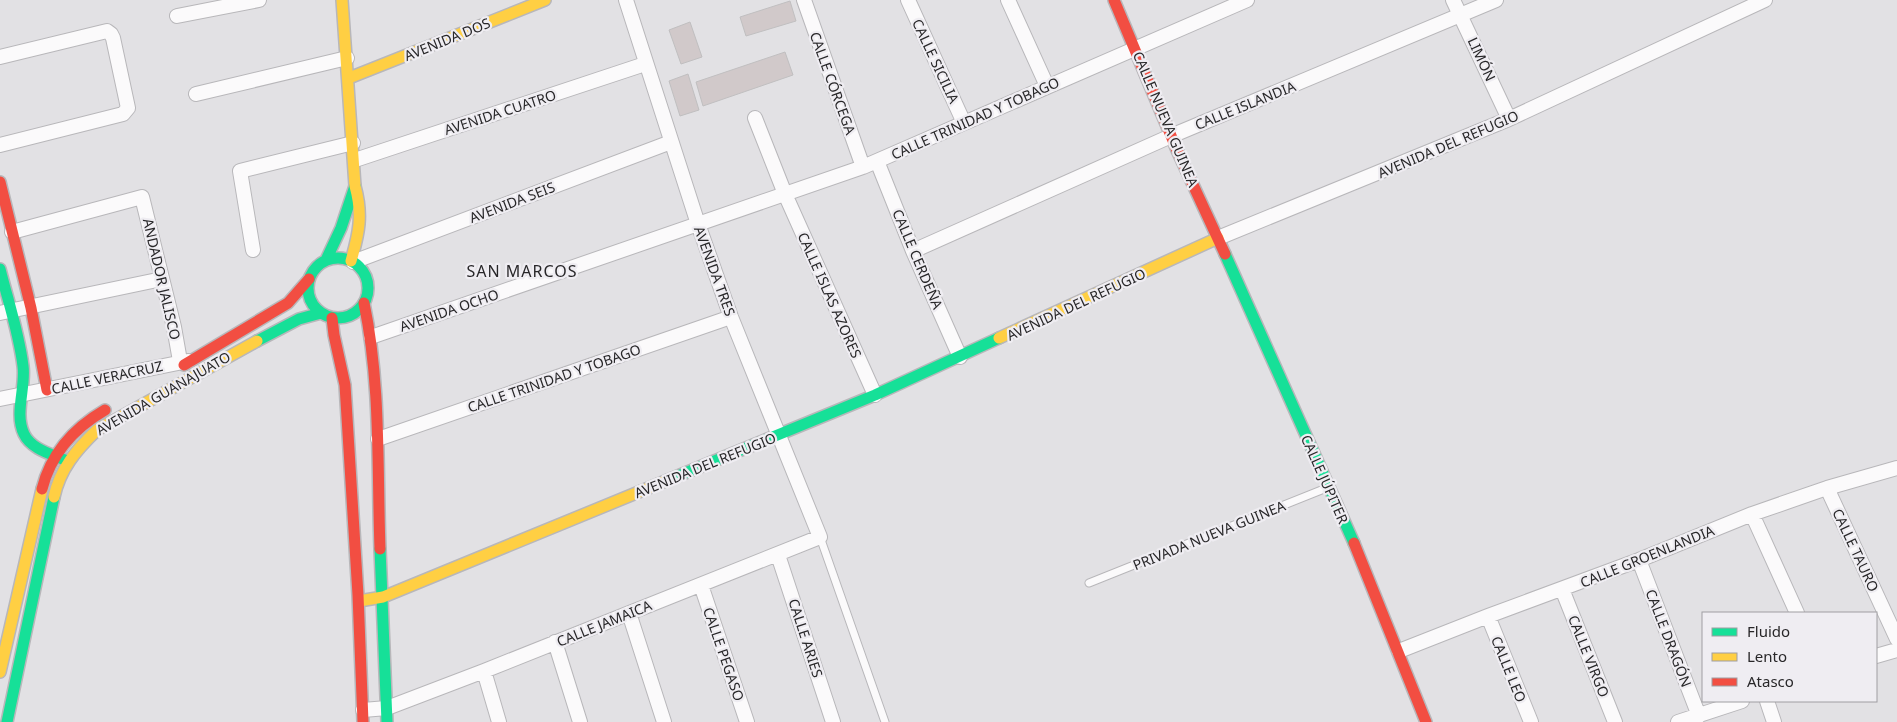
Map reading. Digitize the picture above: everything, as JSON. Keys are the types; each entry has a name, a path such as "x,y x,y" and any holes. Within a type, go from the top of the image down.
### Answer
{"street":[{"path":"177,16 259,0"},
{"path":"342,0 355,160 355,186 361,207 361,221 352,261"},
{"name":"AVENIDA DOS","path":"349,78 545,0"},
{"name":"AVENIDA TRES","path":"626,0 645,64 731,317 820,537"},
{"name":"CALLE CÓRCEGA","path":"804,0 863,167"},
{"name":"CALLE SICILIA","path":"908,0 964,123"},
{"path":"1008,0 1047,86"},
{"name":"CALLE NUEVA GUINEA","path":"1114,0 1136,48 1171,136 1218,238"},
{"name":"CALLE TRINIDAD Y TOBAGO","path":"698,224 863,167 1247,0"},
{"name":"LIMÓN","path":"1453,0 1510,119"},
{"name":"CALLE ISLANDIA","path":"913,251 1171,136 1496,0"},
{"name":"AVENIDA DEL REFUGIO","path":"359,601 383,597 875,395 1218,238 1510,119 1765,0"},
{"path":"0,57 106,31 111,34 128,108 126,112 0,145"},
{"path":"196,94 347,58"},
{"name":"AVENIDA CUATRO","path":"355,160 645,64"},
{"name":"CALLE ISLAS AZORES","path":"755,118 785,194 875,395"},
{"name":"AVENIDA SEIS","path":"352,261 671,142"},
{"path":"253,250 240,171 353,144"},
{"name":"CALLE CERDEÑA","path":"877,161 913,251 960,357"},
{"path":"0,182 7,225 31,308 47,390"},
{"path":"326,260 336,258 352,261 362,270 368,280 368,292 364,303 351,316 332,318 321,313 312,304 308,292 309,279 316,268 326,260 341,228 355,186"},
{"name":"ANDADOR JALISCO","path":"7,225 142,197 174,327 186,361"},
{"name":"AVENIDA OCHO","path":"371,338 698,224"},
{"name":"CALLE JÚPITER","path":"1218,238 1400,651 1426,722"},
{"path":"0,269 5,312 23,365 21,425 45,477"},
{"path":"5,312 162,279"},
{"name":"AVENIDA GUANAJUATO","path":"158,380 186,361 288,303 309,279"},
{"path":"364,303 371,338 378,439 379,519 387,715"},
{"name":"AVENIDA GUANAJUATO","path":"7,722 56,489 69,461 77,449 97,430 278,329 299,319 321,313"},
{"name":"CALLE TRINIDAD Y TOBAGO","path":"378,439 731,317"},
{"path":"332,318 332,332 344,381 359,601 363,716"},
{"name":"CALLE VERACRUZ","path":"0,399 186,361"},
{"name":"AVENIDA GUANAJUATO","path":"0,672 45,477 54,456 63,443 81,425 116,404"},
{"path":"30,442 54,456 69,461"},
{"name":"CALLE GROENLANDIA","path":"1400,651 1639,560 1752,514 1827,488 1897,468"},
{"name":"CALLE TAURO","path":"1827,488 1897,639"},
{"path":"1752,514 1797,612"},
{"name":"CALLE JAMAICA","path":"363,716 387,715 484,671 820,537"},
{"name":"CALLE ARIES","path":"778,555 833,722"},
{"name":"CALLE DRAGÓN","path":"1639,560 1699,716"},
{"name":"CALLE PEGASO","path":"701,585 748,722"},
{"name":"CALLE VIRGO","path":"1562,589 1616,722"},
{"path":"629,613 664,722"},
{"name":"CALLE LEO","path":"1488,616 1530,722"},
{"path":"555,642 580,722"},
{"path":"1877,656 1897,650"},
{"path":"484,671 499,722"},
{"path":"1678,722 1739,702"},
{"path":"1767,702 1774,722"}],"lane":[{"name":"PRIVADA NUEVA GUINEA","path":"1089,583 1329,487"},
{"path":"820,537 885,722"}],"building":[{"path":"790,1 796,21 746,36 740,17"},
{"path":"690,22 702,57 681,64 669,30"},
{"path":"785,52 793,75 703,106 696,82"},
{"path":"688,74 699,110 680,116 669,81"}],"traffic: fast":[{"path":"326,260 341,228 355,186"},
{"path":"1225,254 1354,543"},
{"path":"332,258 344,258 355,263 363,271 368,282 368,288 366,300 355,313 344,318 332,318 321,313 313,305 308,294 308,282 313,271 321,263 332,258"},
{"path":"0,269 16,329 23,366 20,409 21,426 31,444 65,460"},
{"path":"257,341 299,319 321,313"},
{"path":"668,480 875,395 999,338"},
{"path":"7,722 54,497"},
{"path":"380,549 387,722"}],"traffic: slow":[{"path":"342,0 355,186 359,206 358,233 351,261"},
{"path":"349,78 545,0"},
{"path":"999,338 1218,238"},
{"path":"54,497 60,478 70,460 97,430 257,341"},
{"path":"359,601 383,597 668,480"},
{"path":"0,672 42,489"}],"traffic: jam":[{"path":"1114,0 1177,150 1225,254"},
{"path":"0,182 31,308 47,390"},
{"path":"184,365 288,303 309,279"},
{"path":"364,303 376,395 380,549"},
{"path":"332,318 345,385 358,595 363,722"},
{"path":"42,489 51,464 65,443 83,425 105,410"},
{"path":"1354,543 1426,722"}],"district":[{"name":"SAN MARCOS","path":"522,271"}]}
